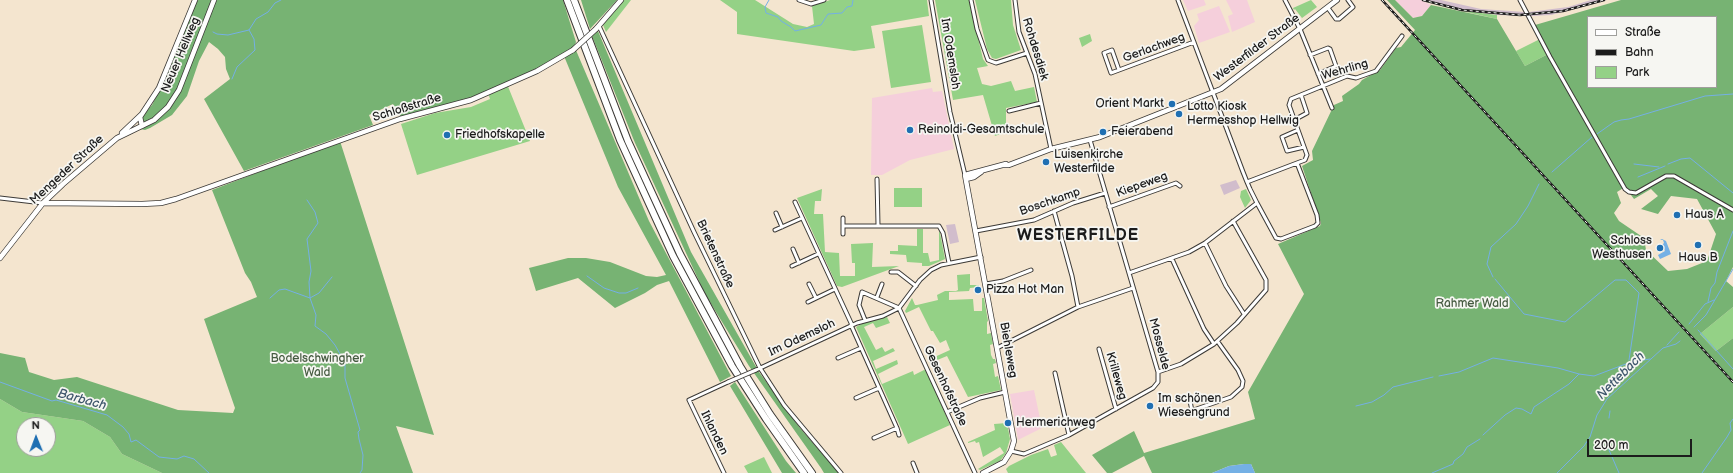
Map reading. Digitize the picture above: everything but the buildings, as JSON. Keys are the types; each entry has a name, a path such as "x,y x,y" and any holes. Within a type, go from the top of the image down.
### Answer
{"highway":[{"path":"567,0 620,140 673,256 732,366 766,419 804,473"},
{"path":"574,0 622,128 680,254 740,366 782,431 812,473"}],"street":[{"path":"142,126 139,119 159,88 195,0"},
{"name":"Neuer Hellweg","path":"119,136 142,126 159,116 174,99 214,0"},
{"name":"Schloßstraße","path":"43,203 161,203 400,120 471,100 538,71 573,50 598,28 621,0"},
{"path":"799,0 811,4 824,0"},
{"name":"Im Odemsloh","path":"931,0 950,112 966,177 980,251"},
{"path":"972,0 977,29 988,60 996,63 1027,53"},
{"name":"Rohdesdiek","path":"1015,0 1017,24 1035,74 1051,149"},
{"path":"1178,0 1247,182 1257,203 1278,239 1317,225 1317,215 1297,164"},
{"path":"1285,0 1300,29 1332,108"},
{"name":"Westerfilder Straße","path":"966,177 1051,149 1090,140 1213,93 1230,83 1337,0"},
{"path":"1328,8 1336,18 1339,19 1353,8 1348,0"},
{"path":"1520,0 1546,50 1625,189 1632,193 1636,193 1666,176 1674,176 1733,210"},
{"name":"Brietenstraße","path":"598,28 760,368 796,420 841,473"},
{"name":"Wehrling","path":"1301,94 1347,76 1356,78 1376,71 1402,36"},
{"name":"Gerlachweg","path":"1119,70 1112,50 1104,54 1111,73 1194,42"},
{"path":"1310,55 1328,48 1330,49 1336,66 1318,74"},
{"path":"1247,182 1297,164 1307,158 1294,120 1289,102 1301,94 1307,113 1294,120"},
{"path":"1009,111 1041,102"},
{"name":"Mengeder Straße","path":"0,258 43,203 142,114"},
{"path":"1298,130 1282,137 1287,152 1304,147"},
{"name":"Mosselde","path":"1011,451 1024,454 1069,435 1153,388 1158,382 1158,372 1090,140"},
{"path":"877,179 878,225"},
{"name":"Kiepeweg","path":"1109,207 1176,182 1180,186"},
{"name":"Boschkamp","path":"976,231 1030,221 1105,193"},
{"path":"0,198 43,203"},
{"path":"795,202 900,435"},
{"path":"1129,273 1172,259 1205,243 1257,203"},
{"path":"1054,211 1072,276 1078,307"},
{"path":"776,213 782,227"},
{"path":"775,230 802,218"},
{"path":"843,218 843,234"},
{"path":"1158,372 1184,362 1218,342 1266,290 1267,284 1245,240 1233,221"},
{"path":"843,226 939,226 943,233 949,264"},
{"path":"1205,243 1226,286 1244,314"},
{"path":"793,249 799,262"},
{"name":"Biehleweg","path":"980,251 1014,441 1011,451"},
{"path":"792,266 818,254"},
{"name":"Im Odemsloh","path":"689,400 851,325 882,316 899,308 931,270 949,264 981,257"},
{"path":"1172,259 1204,329 1214,344"},
{"path":"986,284 1018,276 1031,270"},
{"path":"891,272 898,272 916,286"},
{"path":"809,284 816,298"},
{"path":"876,297 882,284"},
{"path":"997,348 1078,307 1133,288"},
{"path":"808,302 835,289"},
{"path":"865,320 859,305 862,292 899,308"},
{"name":"Gesenhofstraße","path":"899,308 975,473"},
{"path":"1185,413 1230,397 1242,387 1243,381 1238,370 1218,342"},
{"path":"838,358 861,348"},
{"name":"Krilleweg","path":"1099,349 1116,409"},
{"path":"1055,373 1069,435"},
{"path":"856,398 879,388"},
{"path":"947,412 980,398 1005,392"},
{"path":"1189,396 1192,411"},
{"name":"Ihlanden","path":"689,400 724,473"},
{"path":"874,438 896,428"},
{"path":"983,473 1002,464 1011,451"},
{"path":"910,473 916,472 913,463"}],"shaded area":[{"path":"1183,0 1204,0 1206,5 1188,11"},
{"path":"1226,0 1247,0 1255,22 1232,32 1228,16 1233,14"},
{"path":"1395,0 1421,0 1431,5 1422,16 1413,18"},
{"path":"1421,0 1441,0 1481,9 1525,12 1527,16 1497,15 1465,11"},
{"path":"1591,0 1607,0 1551,15 1531,16 1529,12 1568,7"},
{"path":"1219,6 1230,32 1199,43 1194,26 1199,20 1197,14"},
{"name":"Reinoldi-Gesamtschule","path":"932,88 933,92 942,91 954,149 910,160 882,175 871,175 872,98"},
{"path":"1236,180 1240,188 1224,195 1220,185"},
{"path":"955,224 959,242 950,244 946,225"},
{"path":"1034,390 1042,428 1018,440 1010,394"}],"green space":[{"path":"197,0 563,0 576,42 573,49 575,48 649,221 731,376 720,382 669,281 657,285 645,293 615,308 578,278 536,291 529,268 568,258 586,258 610,262 646,276 657,277 666,275 618,187 564,56 477,98 402,119 393,104 369,115 373,125 244,171 204,99 230,79 226,69 225,57 209,42 199,61 187,96 172,115 150,128 145,130 140,129 145,122 141,120 143,115 152,105 163,83"},
{"path":"581,0 617,0 590,29"},
{"path":"623,0 631,0 606,32 603,25"},
{"path":"720,0 755,0 793,24 807,27 814,24 812,6 830,0 927,0 929,16 871,26 875,48 854,51 737,34 737,12"},
{"path":"935,0 969,0 983,59 988,66 977,68 982,84 991,86 1011,81 1015,91 1034,87 1037,102 1006,108 1006,132 995,136 983,95 953,100"},
{"path":"975,0 1011,0 1013,25 1021,50 996,59 992,58 987,49"},
{"path":"1311,0 1317,7 1302,18 1293,8"},
{"name":"Rahmer Wald","path":"1387,0 1395,0 1413,18 1422,16 1431,5 1497,19 1525,66 1550,53 1535,25 1621,0 1733,0 1733,267 1726,281 1733,287 1733,307 1700,334 1716,351 1733,338 1733,473 1255,473 1251,464 1244,464 1229,466 1212,473 1152,473 1144,456 1112,473 1107,473 1092,455 1134,431 1144,453 1255,419 1248,392 1304,294 1278,244 1320,226 1321,223 1302,166 1313,160 1312,151 1334,105 1343,101 1342,96 1359,84 1362,80 1380,70 1396,48 1401,47 1415,30","holes":["1625,187 1634,199 1651,189 1658,196 1641,209 1658,214 1671,196 1697,199 1716,234 1707,261 1687,269 1668,271 1646,250 1644,238 1619,221 1614,213 1621,203 1617,192"]},
{"path":"1431,4 1465,11 1497,15 1497,19"},
{"path":"922,25 931,82 891,88 882,31"},
{"path":"598,31 691,252 759,372 800,428 839,473 824,473 749,366 705,294 635,143 592,36"},
{"path":"1090,34 1092,41 1082,47 1079,38"},
{"path":"1542,38 1550,53 1525,66 1516,51"},
{"path":"507,84 530,141 417,175 401,124 435,113 471,107 490,99 488,93"},
{"name":"Bodelschwingher Wald","path":"340,141 434,435 396,426 413,473 162,473 122,454 110,437 83,421 22,412 0,399 0,353 25,358 29,372 54,380 77,377 178,410 233,413 235,408 204,319 257,297 251,282 245,273 212,190"},
{"path":"894,188 922,188 922,207 894,207"},
{"path":"822,189 821,201 815,201 814,214 823,214 825,252 839,253 840,276 855,276 855,263 852,263 851,244 873,243 872,267 899,266 842,287 837,286 797,198"},
{"path":"1246,189 1251,200 1245,208 1240,197 1241,191"},
{"path":"939,228 945,259 929,266 922,266 922,263 907,262 906,255 890,254 890,251 898,251 898,245 917,246 917,229 923,229 923,253 928,253 930,262 939,260"},
{"path":"970,274 970,285 979,285 979,287 970,288 969,291 949,292 949,300 973,299 974,311 982,311 982,298 984,298 988,321 987,334 991,333 993,344 990,345 991,355 993,359 995,359 996,363 993,364 995,377 998,376 1001,390 968,397 947,356 930,363 928,360 950,350 946,340 940,343 933,331 931,331 919,307 906,313 905,311 912,298 915,305 917,305 938,300 937,295 945,291 958,290 957,275"},
{"path":"1733,307 1733,338 1716,351 1700,334"},
{"path":"887,317 890,323 876,328 873,323 864,327 876,350 882,347 885,352 893,348 895,351 873,361 876,369 897,360 898,364 878,374 882,384 913,371 914,375 926,369 950,425 908,444 856,327 865,322"},
{"path":"735,382 786,461 796,473 782,473 730,386"},
{"path":"0,399 22,412 56,417 16,417 16,457 56,457 56,417 83,421 110,437 122,454 162,473 0,473"},
{"path":"1007,423 1010,439 1006,453 1000,461 980,470 978,469 1004,453 1000,447 983,457 979,442 968,442 995,430 994,424"},
{"path":"1061,442 1086,473 1008,473 1006,469 1009,466 1031,455 1048,449 1051,457 1057,455 1054,445"},
{"path":"764,457 772,473 748,473 744,466"}],"water":[{"path":"1662,239 1666,241 1671,254 1660,259 1658,255 1665,251 1662,245 1664,243 1663,240 1660,240"},
{"path":"1251,464 1255,473 1212,473 1229,466"}],"waterway":[{"path":"213,32 228,35 249,30 256,19 268,12 275,3 281,0"},
{"path":"769,0 765,7 766,13 778,17 795,31 821,25 828,14 842,13 847,7 852,6 853,0"},
{"path":"232,79 237,67 255,50 254,39 249,30"},
{"path":"1597,134 1614,122 1629,119 1705,96 1733,94"},
{"path":"1552,172 1592,137"},
{"path":"1668,164 1681,159 1690,158 1733,193"},
{"path":"1634,164 1659,167"},
{"path":"1638,177 1665,166"},
{"path":"1493,277 1487,264 1491,247 1516,224 1528,206 1539,184"},
{"path":"307,200 315,212 318,223 307,239 311,271 309,282 310,298 316,315 315,326 326,334 335,345 345,363 345,378 360,430 358,432 363,455 362,470 360,473"},
{"path":"1708,302 1711,288 1715,283 1717,272 1733,231"},
{"name":"Nettebach","path":"1694,327 1706,315 1733,269"},
{"path":"587,276 604,288 619,293 626,293 638,288"},
{"path":"270,298 279,290 285,289 310,298 319,293 332,277"},
{"path":"1495,279 1524,314 1565,322 1615,280 1626,280 1639,293 1629,360"},
{"path":"1689,324 1705,304 1714,300"},
{"path":"1698,330 1733,369"},
{"path":"1667,345 1679,332"},
{"name":"Nettebach","path":"1557,473 1584,446 1590,437 1597,415 1607,399 1663,348 1676,344 1680,341"},
{"path":"1439,376 1459,372 1493,358 1558,368 1579,374"},
{"path":"1483,435 1505,415 1516,408 1522,409 1531,414 1534,407 1569,384 1579,374 1594,376 1631,362 1650,359"},
{"path":"1356,406 1372,402 1384,395 1393,387 1433,377"},
{"name":"Barbach","path":"0,382 52,401 56,400 107,415 123,427 129,434 131,442 136,440 159,457 177,459 184,456 194,459 209,473"},
{"path":"1609,418 1610,411"},
{"path":"1702,473 1727,437 1731,430 1730,423 1733,419"},
{"path":"1432,473 1453,464 1454,461 1463,454 1467,447 1480,439"},
{"path":"1609,443 1609,450 1619,473"}],"railway":[{"path":"1382,0 1733,382"},
{"path":"1423,0 1462,10 1520,15 1563,11 1604,0"}],"place":[{"name":"Orient Markt","path":"1172,104"},
{"name":"Lotto Kiosk Hermesshop Hellwig","path":"1179,114"},
{"name":"Reinoldi-Gesamtschule","path":"910,130"},
{"name":"Feierabend","path":"1103,132"},
{"name":"Friedhofskapelle","path":"447,135"},
{"name":"Luisenkirche Westerfilde","path":"1046,162"},
{"name":"Haus A","path":"1677,215"},
{"name":"Haus B","path":"1698,245"},
{"name":"Schloss Westhusen","path":"1660,248"},
{"name":"Pizza Hot Man","path":"978,290"},
{"name":"Im schönen Wiesengrund","path":"1150,406"},
{"name":"Hermerichweg","path":"1008,423"}],"district":[{"name":"WESTERFILDE","path":"1078,236"}]}
